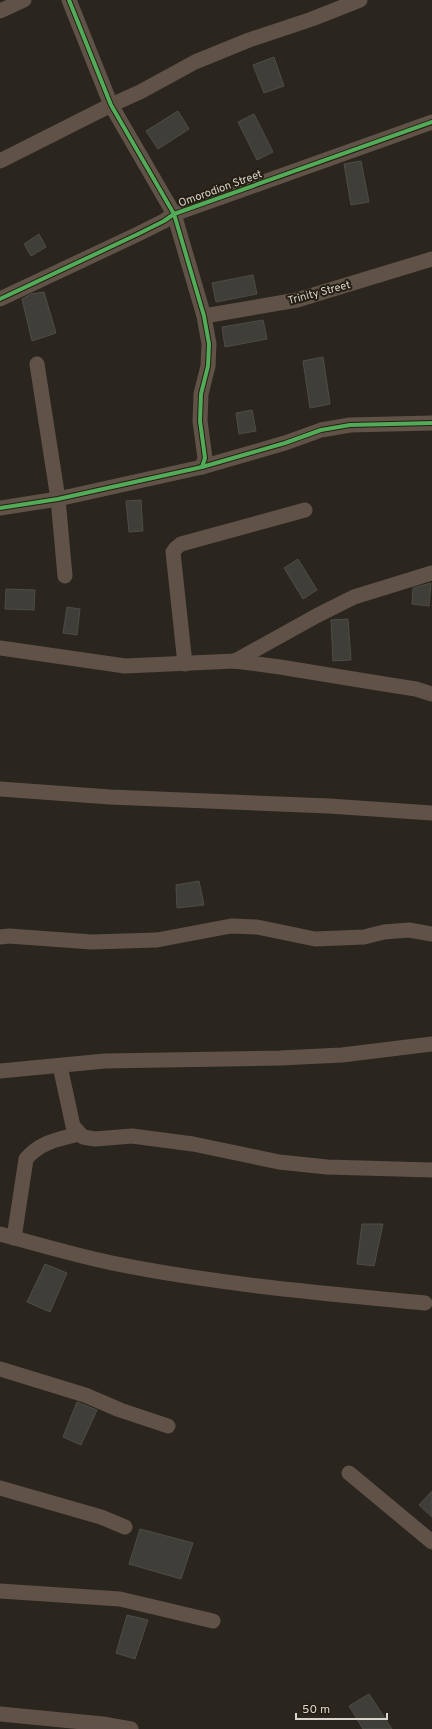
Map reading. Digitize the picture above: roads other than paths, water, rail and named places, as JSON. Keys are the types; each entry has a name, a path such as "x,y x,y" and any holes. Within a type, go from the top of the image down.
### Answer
{"street":[{"path":"0,11 24,0"},
{"path":"69,0 111,105 174,214 204,316 210,344 208,366 201,394 200,421 205,458 202,467"},
{"path":"0,161 140,92 195,62 249,40 312,19 360,0"},
{"name":"Omorodion Street","path":"0,299 138,234 164,221 174,214 432,122"},
{"name":"Trinity Street","path":"204,316 297,300 432,259"},
{"path":"37,364 58,499 65,576"},
{"path":"0,508 58,499 202,467 285,443 321,430 350,425 432,423"},
{"path":"185,664 173,552 176,548 182,544 305,510"},
{"path":"235,661 354,597 432,573"},
{"path":"0,648 125,666 235,661 416,689 432,694"},
{"path":"0,789 110,797 321,806 432,813"},
{"path":"0,937 9,936 92,942 157,940 231,926 257,927 315,939 364,937 384,932 409,930 432,934"},
{"path":"0,1071 34,1066 60,1066 105,1060 280,1058 342,1055 432,1044"},
{"path":"60,1066 73,1126 83,1137 95,1138 132,1136 193,1144 279,1162 327,1167 432,1170"},
{"path":"79,1134 45,1143 33,1150 26,1159 7,1236 66,1253 150,1270 248,1286 425,1304"},
{"path":"0,1369 85,1395 120,1410 168,1426"},
{"path":"349,1473 432,1542"},
{"path":"0,1488 101,1517 125,1527"},
{"path":"0,1591 120,1599 213,1621"},
{"path":"0,1714 103,1724 131,1729"}]}
